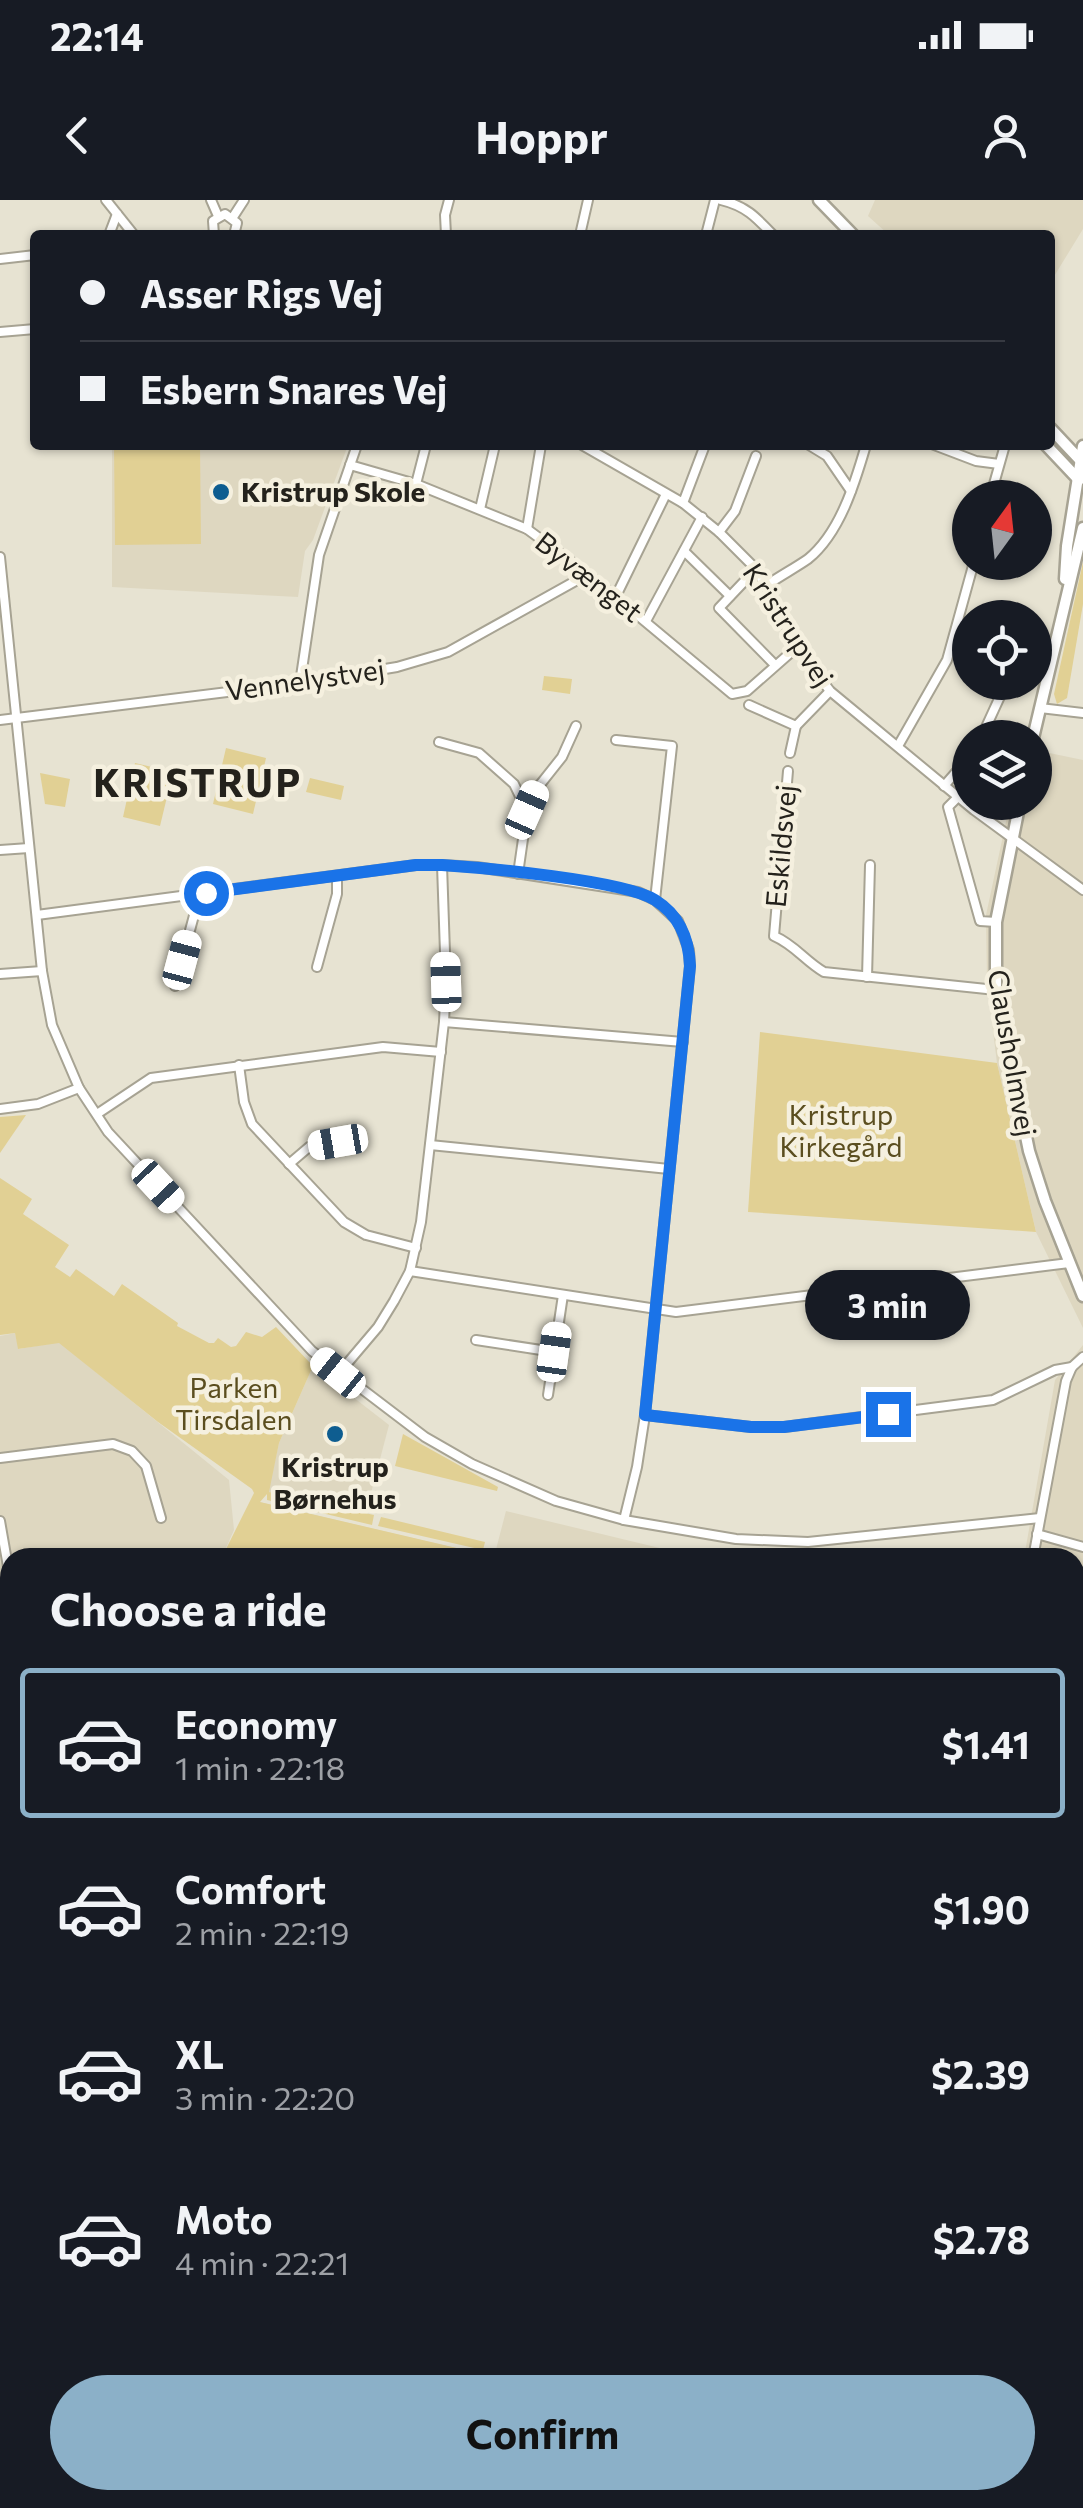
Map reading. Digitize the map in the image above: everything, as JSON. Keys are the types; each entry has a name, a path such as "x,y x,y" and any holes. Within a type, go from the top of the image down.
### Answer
{"street":[{"path":"106,200 130,230"},
{"path":"212,200 218,216"},
{"path":"232,217 244,200"},
{"path":"446,230 448,200"},
{"path":"581,230 588,200"},
{"path":"708,230 718,200 741,204 768,230"},
{"path":"825,202 849,230"},
{"path":"111,230 118,214"},
{"path":"218,216 232,217"},
{"path":"213,230 218,216"},
{"path":"232,217 236,230"},
{"path":"0,259 30,256"},
{"path":"0,332 30,329"},
{"path":"1055,433 1081,461"},
{"path":"1063,605 1066,546 1080,482 1083,446"},
{"path":"300,683 319,556 355,450"},
{"path":"416,484 425,450"},
{"path":"480,509 493,450"},
{"path":"527,528 540,450"},
{"name":"Kristrupvej","path":"591,450 682,503 718,532 756,569 796,646 830,691 952,792"},
{"path":"682,503 703,450"},
{"path":"817,450 851,490"},
{"path":"767,585 809,558 824,542 851,490 864,450"},
{"path":"948,450 999,464"},
{"path":"995,480 1004,450"},
{"path":"1051,450 1080,482"},
{"path":"718,532 737,506 756,456"},
{"name":"Byvænget","path":"350,466 416,484 527,528 616,596 732,694 747,691 796,646"},
{"path":"616,596 666,494"},
{"path":"646,622 702,517"},
{"path":"1037,720 1083,528"},
{"path":"684,551 730,596"},
{"path":"0,557 42,971 52,1025 79,1088 108,1132 312,1352 424,1437 472,1464 556,1501 624,1520 698,1535 808,1542 1040,1518"},
{"path":"756,569 719,608 776,665"},
{"name":"Vennelystvej","path":"0,720 300,683 397,667 448,652 588,574"},
{"path":"898,746 948,660 969,580"},
{"path":"790,752 796,726 830,691"},
{"path":"749,705 796,726"},
{"path":"1040,708 1083,713"},
{"path":"518,874 527,810 536,790 562,757 576,726"},
{"path":"616,740 672,746 655,900"},
{"path":"439,742 479,753 514,784 527,810"},
{"name":"Eskildsvej","path":"788,771 774,936 789,942 810,964 824,972 996,990"},
{"path":"944,786 952,777"},
{"path":"952,803 948,807 980,920 996,922"},
{"name":"Kristrupvej","path":"990,820 1083,890"},
{"name":"Clausholmvej","path":"1016,820 996,922 996,990 1030,1152 1083,1296"},
{"path":"0,850 29,848"},
{"path":"37,915 442,865 620,888 655,900 678,922 689,950 683,1042 645,1415 624,1520"},
{"path":"338,1373 378,1327 410,1271 416,1248 444,1022 442,865"},
{"path":"867,977 870,865"},
{"path":"317,967 337,894 337,876"},
{"path":"175,986 196,908 196,894"},
{"path":"0,974 42,971"},
{"path":"444,1022 683,1042"},
{"path":"97,1114 151,1078 383,1047 441,1052"},
{"path":"239,1065 244,1102 252,1124 344,1222 366,1235 416,1248"},
{"path":"0,1109 38,1104 79,1088"},
{"path":"289,1164 308,1147 338,1142"},
{"path":"430,1144 668,1169"},
{"path":"410,1271 676,1312 1069,1264"},
{"path":"548,1395 562,1296"},
{"path":"476,1340 554,1352"},
{"path":"1035,1548 1066,1380 1083,1357"},
{"path":"645,1415 784,1427 993,1400 1055,1370 1072,1367"},
{"path":"0,1458 113,1444 132,1450 146,1466 161,1518"},
{"path":"0,1521 5,1548"},
{"path":"1037,1534 1083,1547"}],"shaded area":[{"path":"875,200 1083,200 1083,229 1055,275 1055,230 883,230 868,216"},
{"name":"Kristrup Skole","path":"112,450 346,450 313,540 305,551 298,597 112,587"},
{"path":"1052,754 1083,760 1083,1328 1036,1232 997,1063 987,982 986,915 1006,820 1052,820"},
{"path":"15,1333 19,1349 59,1342 229,1480 234,1530 226,1548 0,1548 0,1336"},
{"path":"1083,1345 1083,1548 1026,1548 1055,1380"},
{"name":"Kristrup Børnehus","path":"313,1366 389,1425 365,1516 268,1492 279,1443"},
{"path":"259,1502 456,1548 239,1548"},
{"path":"506,1511 660,1548 496,1548"}],"green space":[{"path":"114,450 200,450 201,544 115,545"},
{"path":"1083,562 1083,604 1067,698 1057,704 1054,694"},
{"path":"544,676 572,679 570,694 542,690"},
{"path":"226,748 266,758 253,814 213,804"},
{"path":"135,763 173,772 160,826 123,817"},
{"path":"40,773 70,779 65,807 45,804"},
{"path":"310,778 344,786 341,800 306,792"},
{"name":"Kristrup Kirkegård","path":"760,1032 997,1063 1036,1232 748,1212"},
{"path":"26,1115 0,1153 0,1117"},
{"name":"Parken Tirsdalen","path":"0,1178 32,1199 23,1214 69,1245 55,1267 70,1277 76,1269 114,1296 122,1284 177,1326 209,1343 218,1338 236,1346 246,1332 262,1337 276,1327 313,1366 279,1443 269,1492 374,1515 372,1525 267,1500 267,1494 260,1502 457,1548 226,1548 254,1493 252,1489 158,1422 59,1343 18,1349 15,1333 0,1335"},
{"path":"403,1434 498,1487 497,1491 395,1466"},
{"path":"381,1517 485,1542 484,1548 474,1548 378,1526"}],"place":[{"name":"Kristrup Skole","path":"221,492"},
{"name":"Kristrup Børnehus","path":"335,1434"}],"district":[{"name":"KRISTRUP","path":"198,784"}],"route":[{"path":"206,893 416,865 442,865 620,888 655,900 668,910 685,935 690,966 645,1415 784,1427 888,1414"}]}
